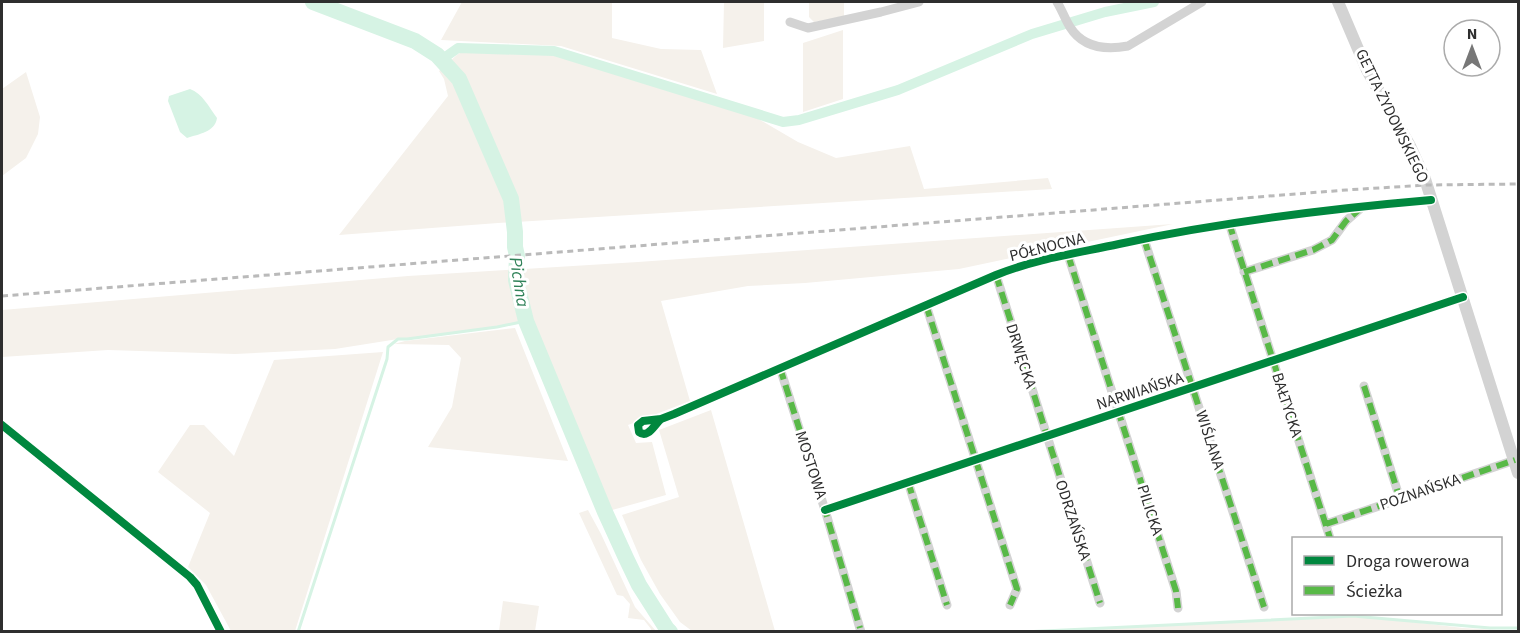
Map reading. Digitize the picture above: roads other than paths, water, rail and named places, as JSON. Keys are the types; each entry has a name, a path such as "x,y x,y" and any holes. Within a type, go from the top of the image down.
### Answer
{"street":[{"path":"790,22 808,28 920,2"},
{"path":"1057,2 1070,28 1083,42 1094,46 1115,48 1128,46 1202,2"},
{"name":"GETTA ŻYDOWSKIEGO","path":"1338,2 1367,70 1418,161 1517,465"},
{"name":"PÓŁNOCNA","path":"661,419 996,275 1032,262 1229,224 1431,200"},
{"path":"1244,272 1313,250 1332,240 1346,221 1362,207"},
{"name":"BAŁTYCKA","path":"1229,224 1330,537"},
{"name":"WIŚLANA","path":"1144,239 1264,607"},
{"name":"PILICKA","path":"1068,255 1176,591 1178,608"},
{"name":"DRWĘCKA","path":"996,275 1047,436"},
{"name":"NARWIAŃSKA","path":"825,510 1463,297"},
{"path":"926,305 1017,589 1010,605"},
{"name":"MOSTOWA","path":"780,368 861,632"},
{"path":"1364,386 1400,499"},
{"path":"2,425 190,577 197,585 220,632"},
{"name":"ODRZAŃSKA","path":"1047,436 1100,603"},
{"name":"POZNAŃSKA","path":"1326,524 1400,499 1517,465"},
{"path":"908,482 947,605"}],"waterway":[{"name":"Pichna","path":"313,2 415,41 437,55 459,79 511,199 517,256 516,280 526,321 626,558 639,585 670,632"},
{"path":"441,60 458,48 554,51 783,122 799,120 898,90 1032,34 1105,12 1154,2"},
{"path":"298,632 387,359 388,347 398,339 497,327 526,321"},
{"path":"1023,632 1353,616 1490,628 1518,628"}],"railway":[{"path":"2,296 1346,190 1427,185 1518,184"}]}
